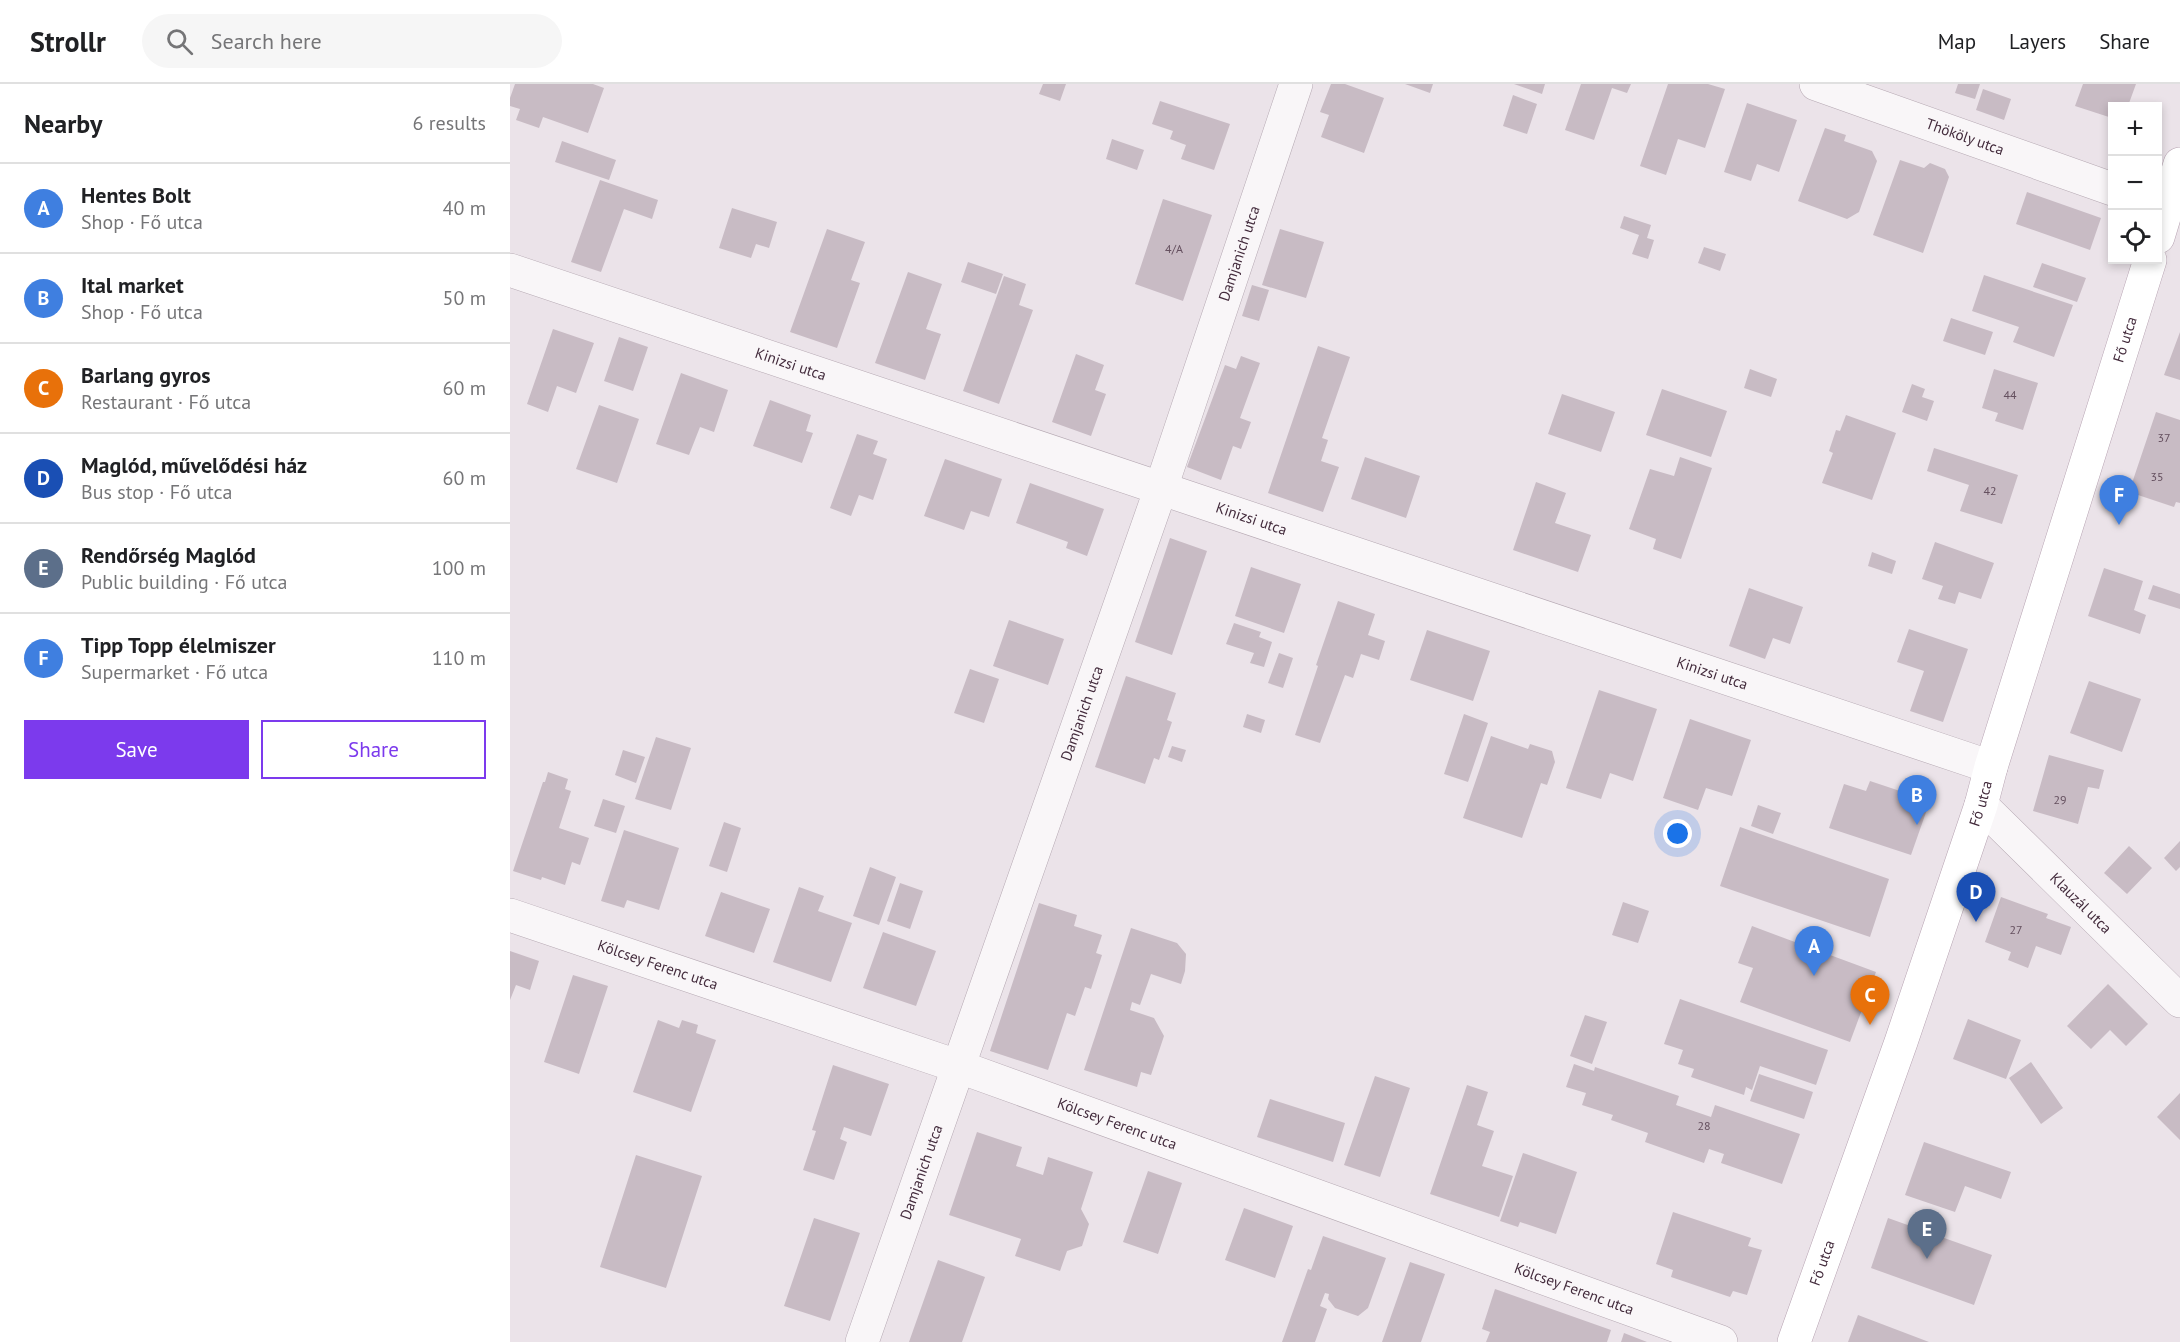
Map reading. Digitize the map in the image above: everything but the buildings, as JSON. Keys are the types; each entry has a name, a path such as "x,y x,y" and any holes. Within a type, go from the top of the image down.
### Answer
{"main road":[{"path":"2165,226 2180,164"},
{"name":"Fő utca","path":"1794,1342 1901,1042 1981,805 2149,264"}],"street":[{"name":"Damjanich utca","path":"862,1342 1161,488 1296,84"},
{"name":"Thököly utca","path":"1816,84 2108,188"},
{"name":"Kinizsi utca","path":"510,270 1991,767"},
{"name":"Klauzál utca","path":"1981,805 2180,1001"},
{"name":"Kölcsey Ferenc utca","path":"510,915 957,1066 1721,1342"}],"place":[{"name":"Tipp Topp élelmiszer","path":"2119,525"},
{"name":"Ital market","path":"1917,825"},
{"name":"Maglód, művelődési ház","path":"1976,922"},
{"name":"Hentes Bolt","path":"1814,976"},
{"name":"Barlang gyros","path":"1870,1025"},
{"name":"Rendőrség Maglód","path":"1927,1259"}]}
